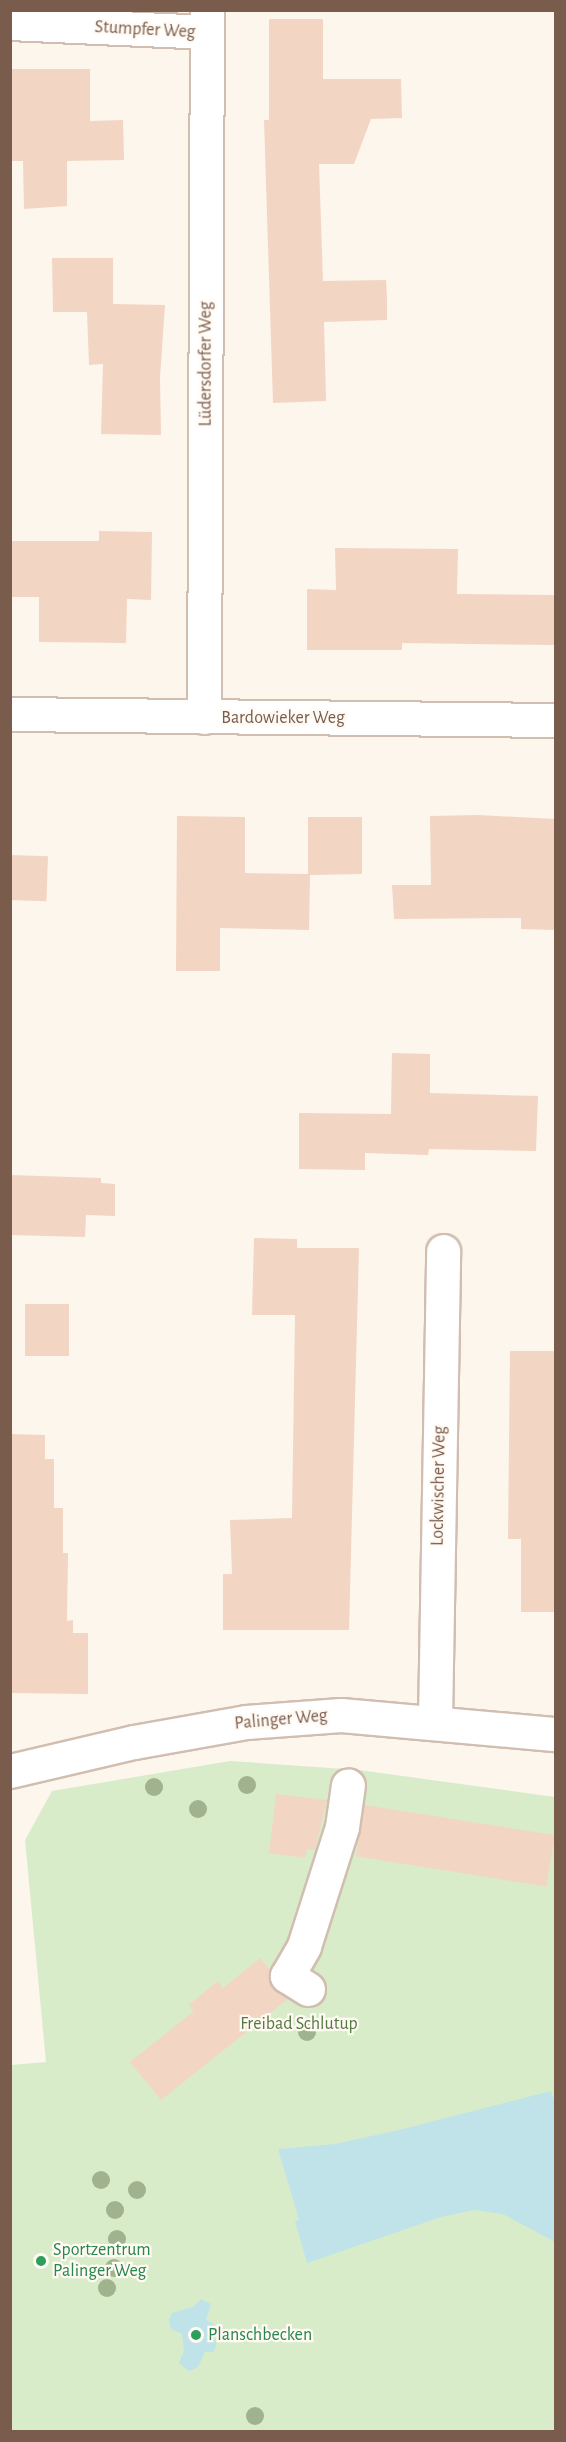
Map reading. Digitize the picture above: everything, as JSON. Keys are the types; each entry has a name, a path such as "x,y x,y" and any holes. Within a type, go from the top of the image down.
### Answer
{"street":[{"name":"Stumpfer Weg","path":"10,23 207,22"},
{"name":"Lüdersdorfer Weg","path":"204,717 207,22"},
{"name":"Bardowieker Weg","path":"10,714 555,720"},
{"name":"Lockwischer Weg","path":"435,1721 443,1251"},
{"name":"Palinger Weg","path":"10,1772 134,1742 246,1722 342,1715 435,1721 555,1734"},
{"path":"308,1989 287,1976 304,1946 335,1849 348,1785"}],"green space":[{"name":"Freibad Schlutup","path":"230,1761 359,1770 555,1797 555,2431 11,2432 11,2065 46,2062 25,1840 52,1791"}],"water":[{"path":"551,2091 556,2107 555,2242 503,2214 474,2210 441,2217 307,2263 295,2221 299,2220 278,2149 335,2144"},
{"name":"Planschbecken","path":"201,2299 211,2304 206,2320 214,2324 210,2333 217,2344 213,2352 205,2352 198,2367 189,2371 179,2363 184,2351 182,2334 171,2329 169,2320 172,2313 193,2307"}],"building":[{"path":"269,19 323,19 323,79 401,79 402,118 371,119 354,164 319,164 323,281 386,280 387,299 387,320 324,322 326,401 273,403 264,120 269,120"},
{"path":"10,69 90,69 90,121 123,120 124,160 67,161 67,206 24,209 23,161 10,161"},
{"path":"52,258 113,258 113,304 165,305 160,377 161,435 101,434 103,364 89,365 87,312 53,312"},
{"path":"99,531 152,532 151,600 127,599 126,643 39,642 39,597 10,597 10,541 99,541"},
{"path":"335,548 458,549 457,594 555,595 555,645 402,643 402,650 307,650 307,589 336,590"},
{"path":"479,815 555,819 555,930 521,929 521,918 394,919 392,885 431,885 430,816"},
{"path":"177,816 245,817 245,873 308,874 308,817 362,817 362,874 310,875 309,930 220,928 220,971 176,971"},
{"path":"10,855 48,856 46,901 10,900"},
{"path":"392,1053 430,1054 430,1093 538,1096 536,1151 429,1149 428,1155 365,1153 365,1170 299,1169 299,1113 391,1114"},
{"path":"10,1175 101,1178 101,1183 115,1184 115,1216 86,1215 85,1237 10,1235"},
{"path":"254,1238 297,1239 297,1248 359,1248 349,1630 223,1630 223,1574 232,1574 230,1520 292,1518 295,1315 252,1315"},
{"path":"25,1304 69,1304 69,1356 25,1356"},
{"path":"510,1351 555,1351 555,1612 521,1612 521,1539 508,1539"},
{"path":"10,1434 45,1435 45,1459 54,1459 54,1508 63,1508 63,1553 68,1553 67,1621 73,1620 73,1633 88,1633 88,1694 10,1693"},
{"path":"276,1794 327,1800 315,1850 307,1849 305,1858 269,1853"},
{"path":"364,1805 555,1835 546,1887 356,1856"},
{"path":"260,1958 270,1970 271,1986 288,1999 161,2100 130,2062 194,2011 189,2005 218,1981 223,1988"}],"place":[{"name":"Sportzentrum Palinger Weg","path":"41,2261"},
{"name":"Planschbecken","path":"196,2335"}]}
